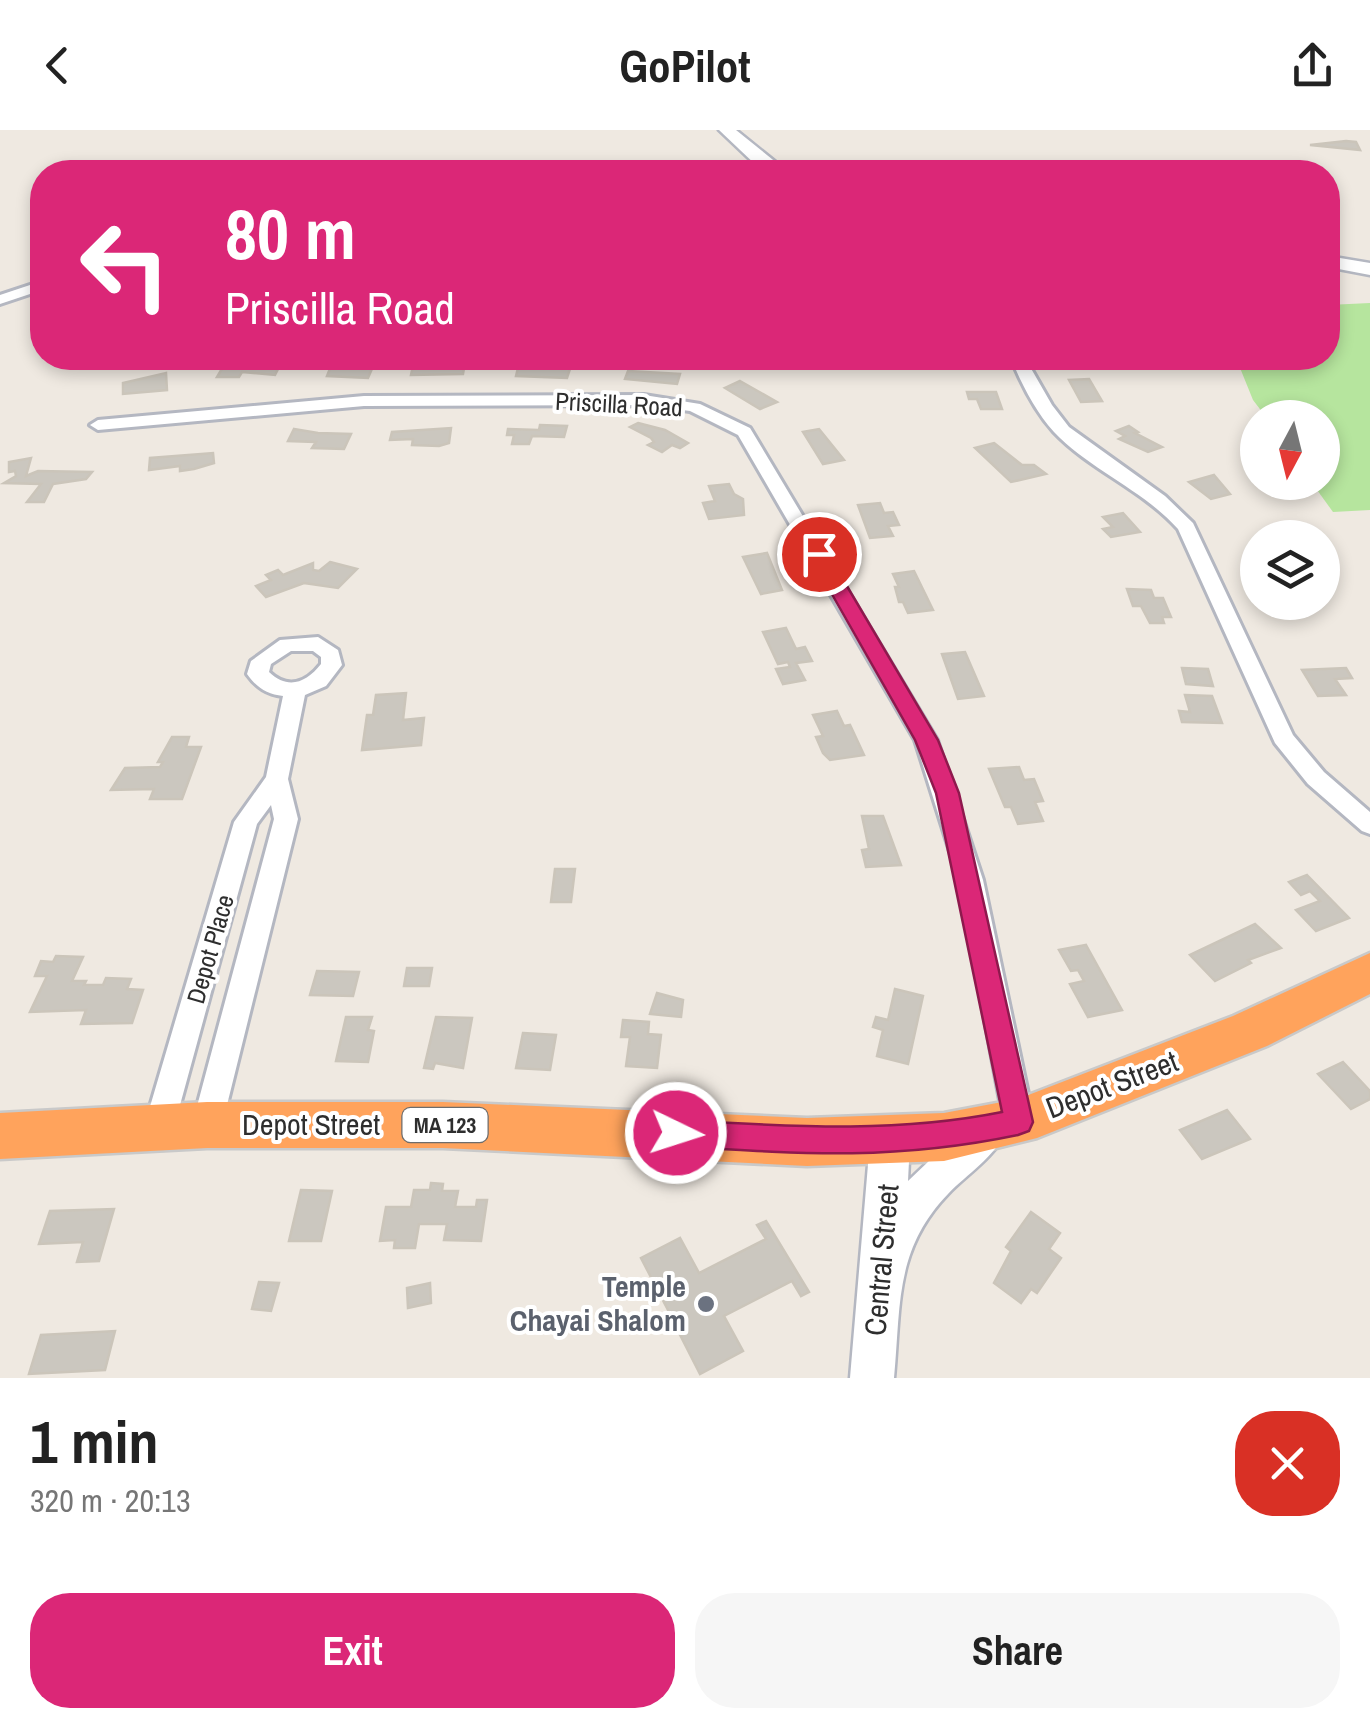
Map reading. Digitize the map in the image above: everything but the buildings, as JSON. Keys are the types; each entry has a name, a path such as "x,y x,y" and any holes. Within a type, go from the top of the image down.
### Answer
{"highway":[{"name":"Depot Street","path":"0,1136 183,1126 443,1124 807,1142 890,1141 1004,1125 1250,1031 1370,972"}],"main road":[{"path":"727,130 763,160"},
{"path":"1340,264 1370,269"},
{"path":"886,1248 930,1184 1004,1125"},
{"name":"Central Street","path":"872,1378 886,1248 890,1141"}],"street":[{"path":"0,300 30,289"},
{"path":"1025,370 1058,426 1086,451 1162,501 1186,527 1283,738 1305,768 1370,825"},
{"name":"Priscilla Road","path":"98,425 364,402 644,400 694,407 744,432 908,707 941,775 966,861 1004,1125"},
{"name":"Depot Place","path":"183,1126 246,822 277,779 295,692"},
{"name":"Depot Place","path":"183,1126 286,819 277,779"}],"green space":[{"path":"1370,303 1370,510 1333,512 1324,500 1340,500 1340,400 1253,400 1241,370 1340,370 1340,304"}],"place":[{"name":"Temple Chayai Shalom","path":"706,1304"}],"route":[{"path":"676,1133 852,1143 944,1137 1018,1122 975,905 948,793 926,740 819,554"}]}
